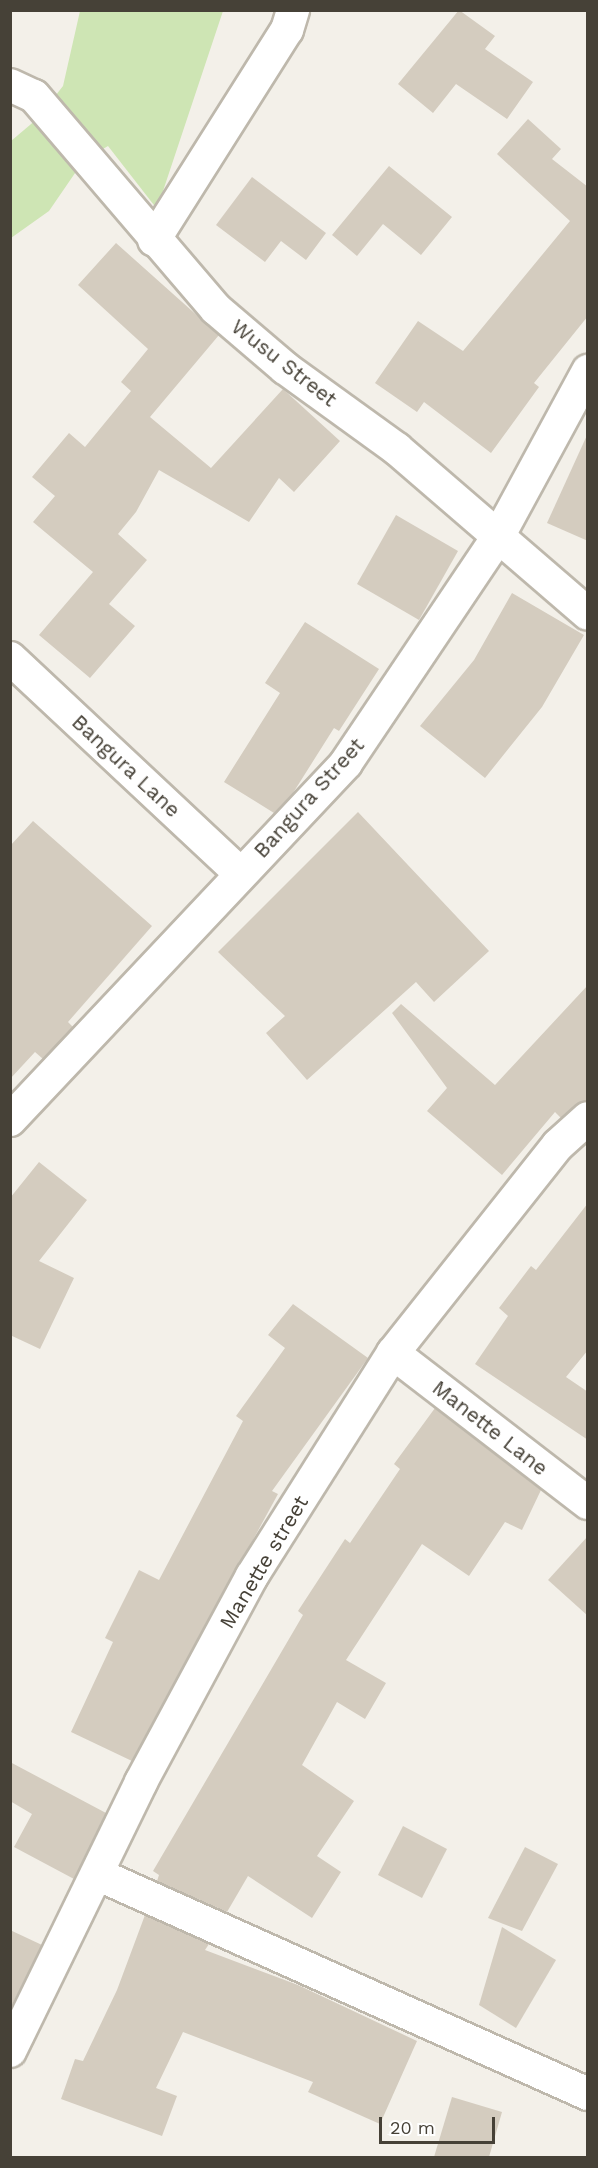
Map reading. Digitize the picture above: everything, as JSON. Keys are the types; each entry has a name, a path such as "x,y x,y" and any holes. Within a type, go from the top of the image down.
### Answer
{"street":[{"path":"154,240 287,30 293,10"},
{"name":"Wusu Street","path":"10,85 34,96 154,240 216,309 499,534 588,614"},
{"name":"Bangura Street","path":"10,1120 346,763 499,534 588,371"},
{"name":"Bangura Lane","path":"10,658 241,874"},
{"name":"Manette street","path":"10,2051 97,1874 252,1576 393,1353 558,1145 588,1118"},
{"name":"Manette Lane","path":"393,1353 588,1503"},
{"path":"97,1874 588,2094"}],"green space":[{"path":"80,11 223,11 157,209 108,146 84,160 49,211 11,238 11,141 37,119 63,86"}],"building":[{"path":"459,10 495,36 485,49 533,82 507,119 456,84 433,113 398,84"},
{"path":"528,119 561,149 552,159 588,187 588,316 534,383 539,387 491,453 424,402 417,412 375,383 418,321 463,351 570,221 497,154"},
{"path":"389,166 452,217 421,255 383,224 357,256 332,235"},
{"path":"252,177 326,233 306,260 281,241 265,262 216,225"},
{"path":"116,243 219,335 150,417 211,468 283,389 340,441 294,492 279,478 249,522 159,470 136,512 118,534 147,560 109,604 135,626 90,678 39,635 93,572 33,522 55,496 32,477 69,433 85,447 131,391 121,382 148,349 78,285"},
{"path":"588,433 588,541 547,523"},
{"path":"396,515 458,551 419,620 357,584"},
{"path":"512,593 584,635 542,707 485,778 420,726 474,660"},
{"path":"305,622 379,669 339,731 334,728 293,793 274,813 224,782 280,693 265,683"},
{"path":"358,812 489,951 434,1002 416,982 307,1080 266,1033 285,1016 218,952"},
{"path":"33,821 152,926 68,1022 73,1027 43,1059 35,1052 10,1079 10,846"},
{"path":"588,985 588,1100 561,1118 555,1112 502,1175 427,1111 447,1088 392,1013 401,1004 495,1085"},
{"path":"39,1162 87,1200 39,1261 74,1278 40,1349 10,1335 10,1198"},
{"path":"588,1203 588,1350 566,1377 588,1392 588,1440 475,1364 508,1316 499,1308 531,1266 536,1270"},
{"path":"293,1304 368,1358 272,1491 278,1494 132,1761 71,1732 113,1642 105,1638 139,1570 159,1580 243,1421 236,1416 285,1348 268,1335"},
{"path":"435,1408 541,1490 522,1530 505,1522 469,1576 422,1544 346,1660 386,1683 365,1719 337,1702 302,1765 354,1801 317,1856 341,1872 312,1918 248,1876 227,1912 157,1881 159,1875 153,1871 303,1615 298,1611 345,1539 350,1543 400,1469 394,1464"},
{"path":"588,1536 588,1616 548,1580"},
{"path":"10,1762 106,1813 74,1879 14,1847 32,1814 10,1801"},
{"path":"403,1826 447,1849 422,1898 378,1875"},
{"path":"525,1847 558,1864 522,1931 488,1918"},
{"path":"145,1915 209,1944 205,1950 298,1985 417,2041 380,2124 308,2092 313,2082 183,2032 156,2088 177,2096 162,2136 61,2099 75,2059 83,2061 117,1990"},
{"path":"502,1927 556,1960 516,2028 479,2005"},
{"path":"10,1930 42,1945 10,2009"},
{"path":"452,2097 502,2112 489,2157 434,2157"}]}
